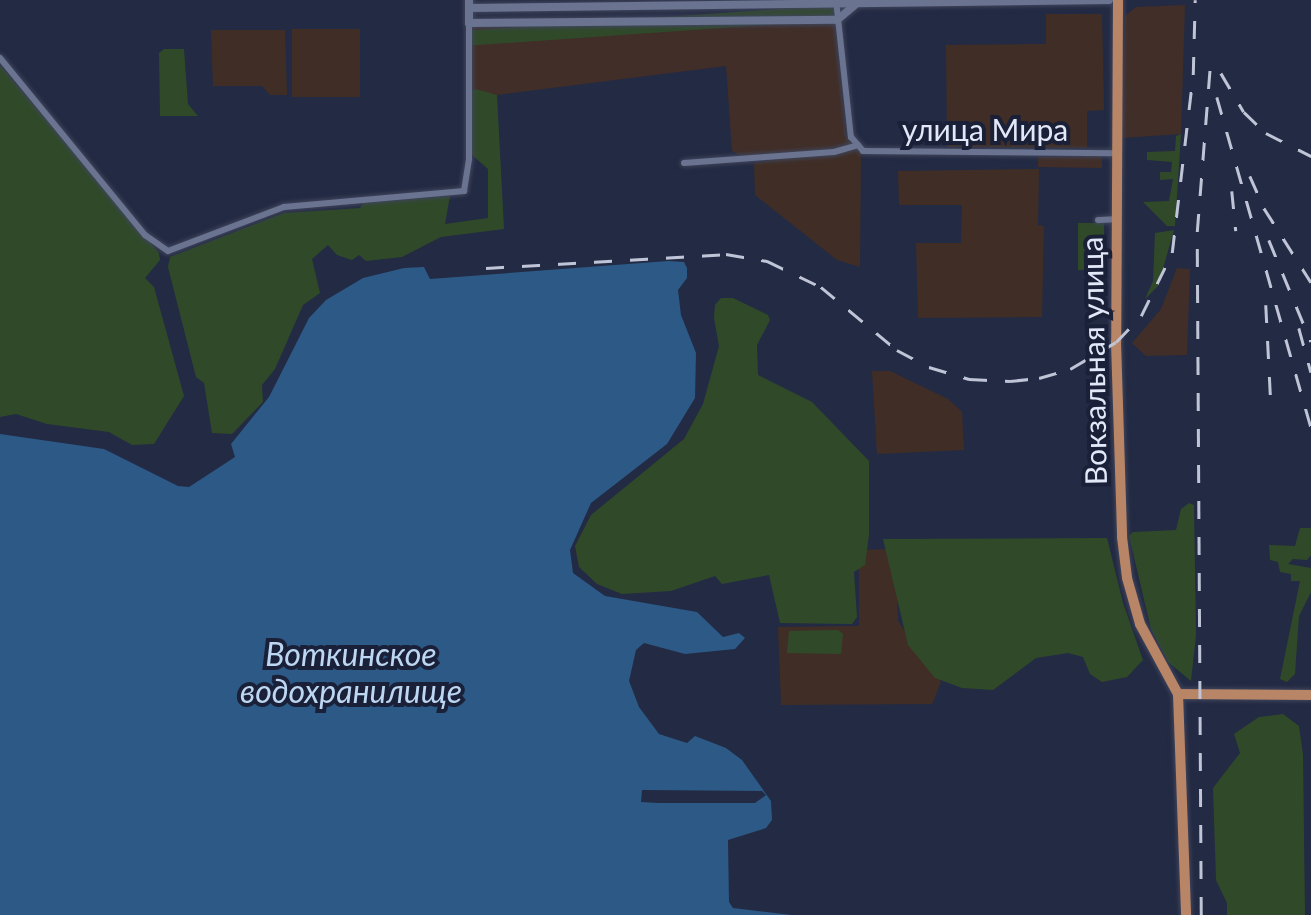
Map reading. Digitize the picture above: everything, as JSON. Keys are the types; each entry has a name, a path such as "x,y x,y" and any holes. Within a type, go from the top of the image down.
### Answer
{"main road":[{"name":"Вокзальная улица","path":"1109,0 1116,16"},
{"name":"Вокзальная улица","path":"1118,0 1119,458 1127,578 1140,624 1178,694"},
{"path":"1186,915 1178,694 1311,695"}],"street":[{"path":"0,58 145,235 163,249 284,208 464,191 469,159 469,4 855,5 1109,0"},
{"name":"улица Мира","path":"836,3 851,137 864,151 1116,153"},
{"path":"468,23 836,20 855,5"},
{"name":"улица Мира","path":"684,163 815,154 858,145"},
{"path":"1098,220 1116,219"}],"shaded area":[{"path":"1185,5 1181,134 1122,138 1125,16 1136,7"},
{"path":"1046,14 1102,14 1104,110 1087,111 1087,148 947,147 946,45 1046,44"},
{"path":"835,23 846,136 853,144 832,149 742,157 732,151 726,66 497,95 472,91 472,27"},
{"path":"292,29 360,29 360,97 292,97"},
{"path":"211,30 285,30 287,95 270,95 262,86 213,86"},
{"path":"857,148 861,152 860,267 837,260 755,195 754,163"},
{"path":"1102,156 1102,168 1038,167 1038,157"},
{"path":"1039,169 1038,225 1044,226 1042,317 918,318 916,243 961,243 962,205 899,205 898,171"},
{"path":"1177,268 1190,269 1187,355 1146,356 1132,343 1161,309"},
{"path":"872,371 890,371 948,399 962,412 964,450 877,454"},
{"path":"895,549 898,621 941,682 932,704 781,705 778,627 859,626 859,550"}],"green space":[{"path":"836,5 837,20 471,46 470,31"},
{"path":"164,49 184,49 188,104 198,116 160,116 159,53"},
{"path":"0,65 159,253 160,260 145,278 154,287 184,396 154,444 132,445 109,432 47,424 16,414 0,417"},
{"path":"472,91 497,95 504,229 441,237 402,257 366,261 359,255 352,260 337,255 328,245 312,259 320,293 303,305 275,369 262,385 263,402 232,434 212,433 204,383 196,377 168,267 170,257 284,213 360,208 363,203 450,196 445,224 488,218 488,169 472,155"},
{"path":"1181,134 1175,226 1167,226 1143,202 1169,201 1173,179 1160,180 1160,172 1171,172 1172,162 1147,160 1147,152 1175,151 1176,136"},
{"path":"1078,223 1104,223 1104,270 1078,270"},
{"path":"1174,230 1158,286 1145,299 1153,281 1155,233"},
{"path":"721,298 733,298 768,315 770,320 757,345 758,375 812,402 869,461 869,535 865,565 854,572 857,617 852,624 780,623 769,575 722,584 715,576 671,591 622,594 597,584 579,567 575,546 591,515 684,439 703,404 719,346 714,318 715,305"},
{"path":"1189,503 1194,505 1196,635 1191,681 1168,662 1151,629 1129,536 1133,532 1176,530 1181,509"},
{"path":"1300,528 1311,528 1311,555 1307,560 1293,559 1288,564 1311,568 1311,592 1299,616 1295,674 1287,682 1280,679 1300,581 1291,581 1291,574 1280,572 1278,562 1270,560 1269,545 1295,546"},
{"path":"1107,538 1123,603 1143,660 1127,677 1102,682 1090,674 1083,657 1068,653 1036,658 993,690 962,688 935,678 908,645 883,539"},
{"path":"838,630 843,634 841,654 787,653 789,631"},
{"path":"1283,714 1299,726 1303,755 1305,915 1227,915 1227,903 1216,880 1213,788 1240,753 1234,734 1259,717"}],"water":[{"name":"Воткинское водохранилище","path":"684,262 687,268 687,278 678,290 681,315 696,353 695,398 667,444 591,503 570,550 573,573 605,596 697,612 723,637 739,633 745,638 735,649 685,654 644,643 636,650 629,681 639,707 659,734 687,743 695,736 726,748 742,760 771,801 772,820 766,828 728,840 729,902 733,908 792,915 0,915 0,434 104,449 178,486 189,487 235,457 231,444 269,397 309,318 326,300 363,278 404,268 424,267 430,279"}],"pier":[{"path":"642,790 762,791 766,795 755,803 658,803 641,802"}],"railway":[{"path":"486,268 726,254 767,261 821,287 897,350 929,367 969,379 1010,381 1070,369 1116,342 1141,316 1172,253 1193,75 1195,0"},
{"path":"1201,915 1197,232 1211,54"},
{"path":"1221,73 1244,112 1266,133 1311,156"},
{"path":"1217,97 1311,427"},
{"path":"1250,176 1264,208 1311,282"},
{"path":"1232,191 1236,231"},
{"path":"1269,240 1311,342"},
{"path":"1266,305 1271,405"},
{"path":"1299,328 1311,372"}]}
